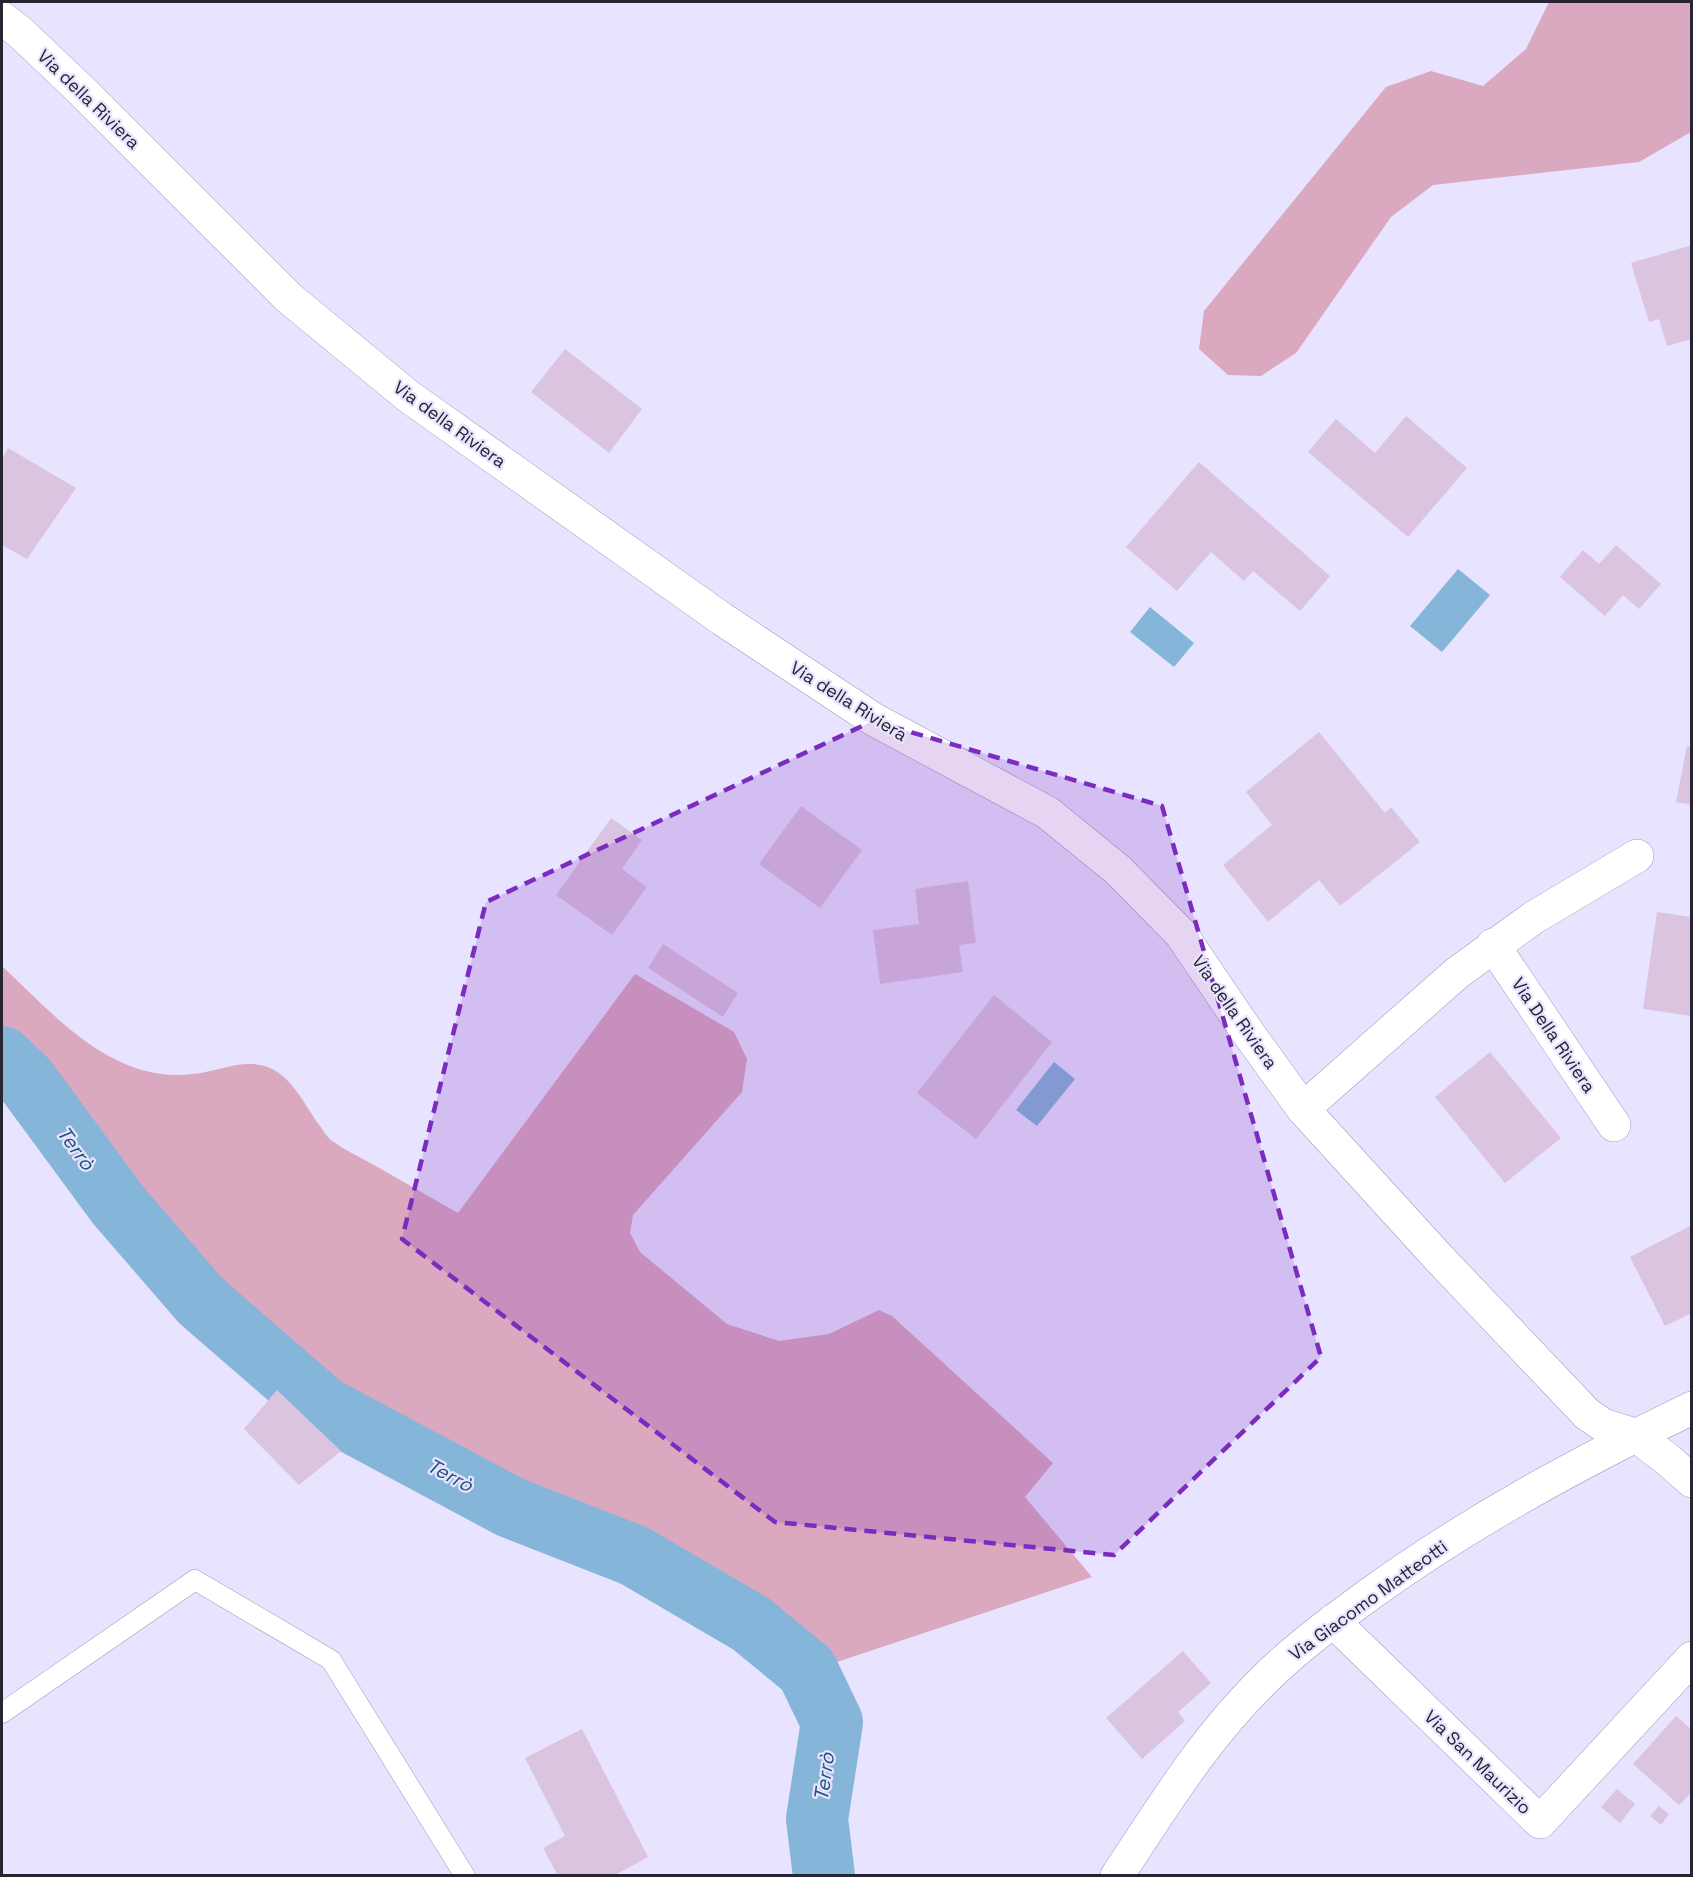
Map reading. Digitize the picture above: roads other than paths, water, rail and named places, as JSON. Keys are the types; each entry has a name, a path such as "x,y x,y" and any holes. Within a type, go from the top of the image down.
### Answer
{"street":[{"name":"Via della Riviera","path":"2,18 22,33 83,92 289,298 408,396 722,619 873,719 1048,813 1118,870 1181,934 1303,1109 1445,1264 1578,1405 1595,1420 1603,1425 1635,1435 1692,1481"},
{"path":"1303,1109 1445,982 1493,945 1550,907 1637,856"},
{"name":"Via Della Riviera","path":"1493,945 1614,1125"},
{"name":"Via Giacomo Matteotti","path":"1117,1875 1195,1760 1227,1719 1265,1678 1333,1621 1403,1570 1541,1485 1635,1435 1692,1408"},
{"name":"Via San Maurizio","path":"1333,1621 1540,1822 1692,1658"}],"lane":[{"path":"2,1713 195,1580 331,1660 465,1875"}],"water":[{"path":"1458,569 1490,595 1442,652 1410,626"},
{"path":"1150,607 1194,643 1174,667 1130,632"},
{"path":"1054,1062 1075,1079 1037,1126 1016,1110"}],"waterway":[{"name":"Terrò","path":"2,1057 26,1080 118,1205 201,1301 323,1407 510,1507 635,1556 751,1624 807,1670 832,1722 817,1819 824,1876"}]}
